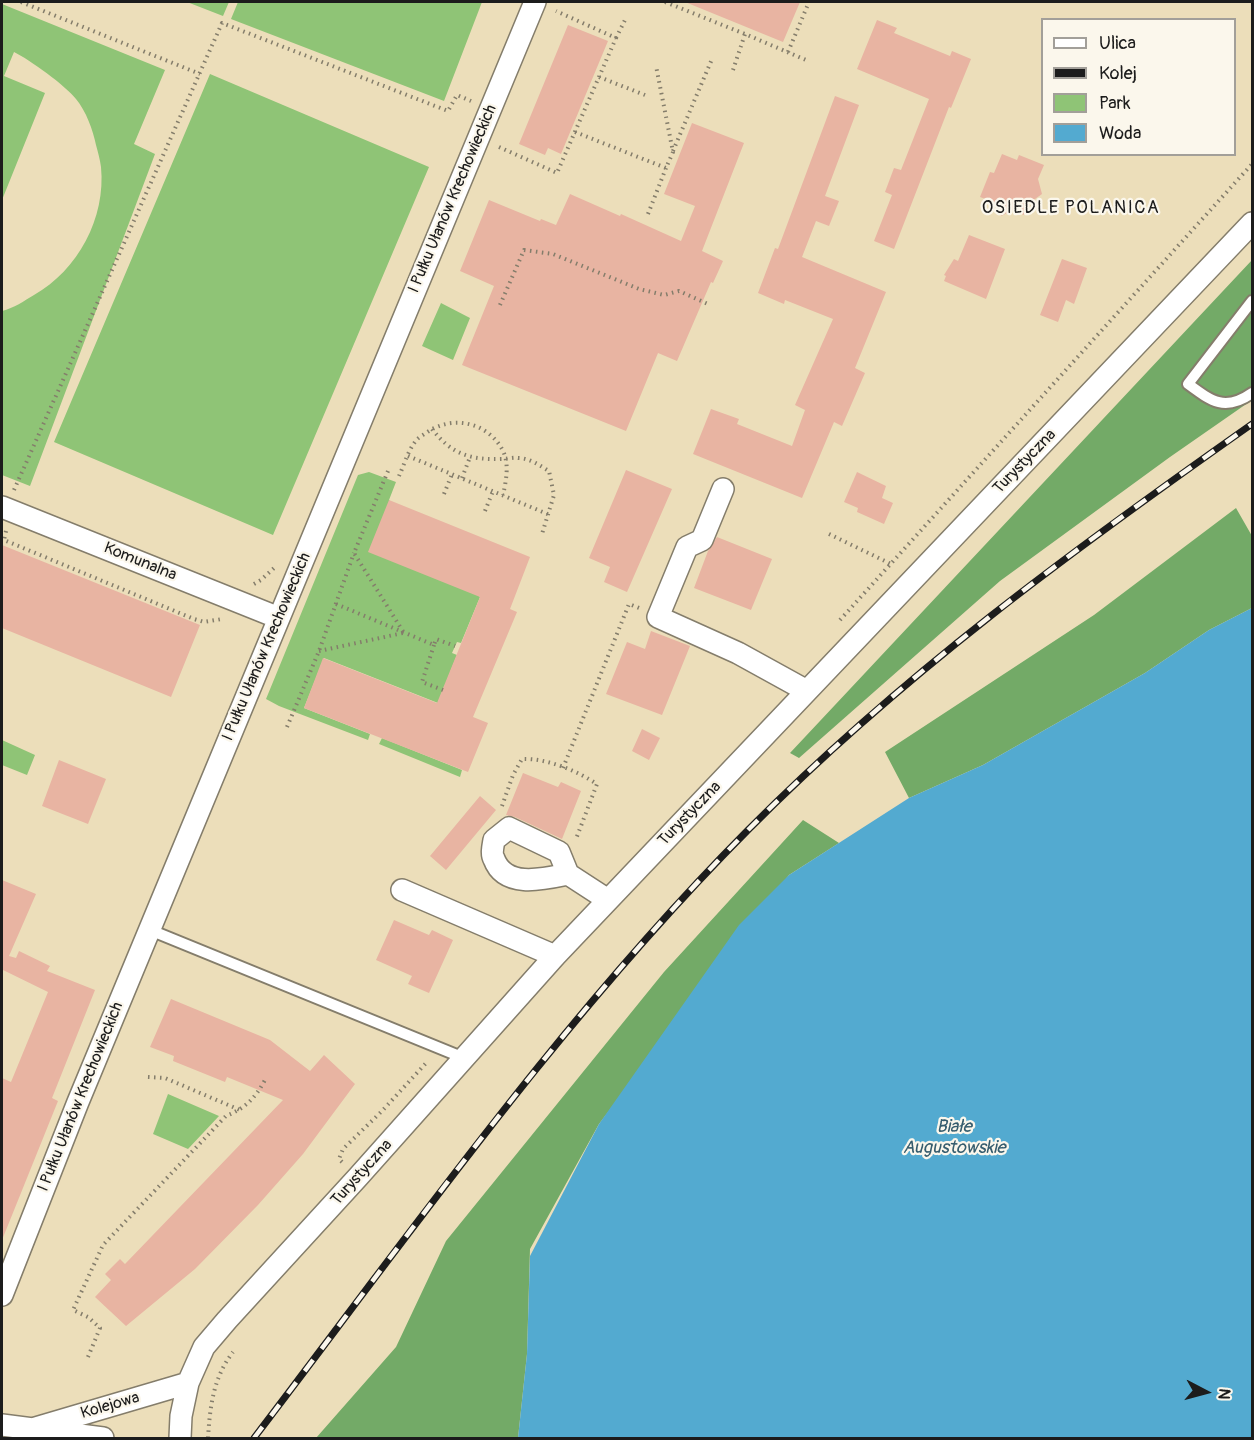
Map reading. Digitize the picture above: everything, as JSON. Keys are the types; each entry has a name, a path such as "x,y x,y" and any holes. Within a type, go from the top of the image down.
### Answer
{"street":[{"name":"I Pułku Ułanów Krechowieckich","path":"2,1295 78,1102 535,2"},
{"name":"Turystyczna","path":"180,1438 188,1383 204,1347 227,1320 358,1178 555,956 1252,222"},
{"path":"723,489 702,540 687,547 658,617 738,653 807,691"},
{"name":"Komunalna","path":"4,506 279,618"},
{"path":"568,874 539,880 523,880 502,872 492,857 494,840 509,828 559,852 568,874 608,900"},
{"path":"402,890 555,956"},
{"name":"Kolejowa","path":"31,1434 188,1383"},
{"name":"Kolejowa","path":"2,1425 31,1434 103,1438"}],"lane":[{"path":"1252,301 1188,384 1211,400 1222,403 1234,403 1252,393"},
{"path":"150,930 464,1058"}],"path":[{"path":"21,2 200,74"},
{"path":"665,2 806,60"},
{"path":"788,52 809,2"},
{"path":"556,11 616,38"},
{"path":"499,147 557,173 625,20"},
{"path":"17,481 222,23 448,111 457,95 471,100 468,106"},
{"path":"733,70 745,34"},
{"path":"648,214 712,59"},
{"path":"656,66 673,152"},
{"path":"599,77 645,95"},
{"path":"575,132 666,168"},
{"path":"500,305 524,250 553,254 639,289 664,295 679,291 708,304"},
{"path":"399,476 415,441 437,425 463,422 478,426 494,439 503,451 507,474 503,495"},
{"path":"432,429 443,442 460,454 470,457 518,458 531,461 549,471 554,495 550,515 542,534"},
{"path":"408,456 550,515"},
{"path":"462,478 470,457"},
{"path":"287,727 319,651 354,553 388,471"},
{"path":"444,494 452,474"},
{"path":"485,510 493,491"},
{"path":"24,495 4,506 4,540 204,622 226,618"},
{"path":"830,534 891,564"},
{"path":"354,553 404,633"},
{"path":"251,585 274,569 280,560"},
{"path":"336,604 434,645"},
{"path":"563,768 629,604 658,617"},
{"path":"319,651 404,633"},
{"path":"442,690 422,682 436,639 455,646"},
{"path":"509,828 500,821 502,807 513,775 522,759 536,758 585,776 597,784 575,841 568,874"},
{"path":"148,1077 165,1078 240,1110"},
{"path":"88,1357 100,1328 88,1317 73,1310 103,1245 226,1116 240,1110 254,1099 265,1080"},
{"path":"208,1438 213,1390 224,1363 238,1345"}],"green space":[{"path":"187,2 229,2 223,16"},
{"path":"238,2 482,2 444,101 231,19"},
{"path":"2,4 165,70 134,144 155,154 30,486 2,475 2,311 19,304 50,284 76,257 94,223 99,205 101,167 91,127 76,99 47,73 14,52 4,76 45,93 2,200"},
{"path":"210,74 429,167 273,535 54,442"},
{"path":"1252,260 1252,400 1000,581 799,758 790,753"},
{"path":"441,303 470,318 453,360 422,346"},
{"path":"369,472 396,482 389,500 480,597 461,643 457,642 452,653 457,655 438,703 324,658 304,708 370,734 368,740 266,699 358,475"},
{"path":"1236,508 1252,536 1252,608 1209,630 1145,673 983,765 909,798 885,752 1094,615"},
{"path":"382,738 462,770 460,777 379,744"},
{"path":"2,740 35,755 27,775 2,765"},
{"path":"803,820 839,843 789,875 599,1124 530,1249 527,1354 518,1438 316,1438 396,1347 446,1241 664,972"},
{"path":"168,1094 219,1116 188,1149 153,1134"}],"water":[{"name":"Białe Augustowskie","path":"1252,608 1252,1438 518,1438 527,1354 530,1256 599,1124 739,925 789,875 909,798 983,765 1145,673 1209,630"}],"building":[{"path":"685,2 800,2 783,42"},
{"path":"877,20 897,28 894,33 950,56 952,51 971,59 951,108 949,107 894,249 874,241 892,195 885,192 894,168 901,170 929,99 857,69"},
{"path":"568,25 608,41 561,154 548,148 545,155 519,144"},
{"path":"835,96 859,105 825,196 839,201 829,226 816,221 802,257 886,292 855,368 865,373 842,426 834,422 802,498 693,454 711,409 739,419 737,424 792,446 805,410 795,405 833,319 785,300 784,304 758,293 775,248 778,249"},
{"path":"692,123 744,143 702,251 723,261 713,283 711,282 677,361 658,353 626,431 462,365 494,286 460,271 489,200 540,221 541,219 556,225 570,194 681,241 695,206 664,194"},
{"path":"1002,154 1017,160 1019,155 1044,165 1038,179 1042,194 1028,204 1024,215 1013,210 1001,216 996,203 980,197 990,172 994,173"},
{"path":"969,235 1005,249 986,299 944,281 946,276 944,275 954,259 958,261"},
{"path":"1062,259 1087,268 1074,304 1066,300 1058,322 1040,315"},
{"path":"626,470 672,489 627,592 604,582 610,567 589,558"},
{"path":"857,472 886,486 882,498 893,503 884,524 857,512 858,508 844,502"},
{"path":"389,500 530,557 510,609 517,612 473,717 488,723 468,772 304,708 323,658 437,703 480,597 368,552"},
{"path":"717,537 772,559 751,610 694,588 708,551"},
{"path":"2,545 200,625 171,697 2,628"},
{"path":"651,631 690,646 662,715 606,694 627,642 645,649"},
{"path":"642,729 660,738 649,760 632,751"},
{"path":"59,760 106,779 88,824 42,806"},
{"path":"523,773 558,787 561,782 581,791 562,839 506,815"},
{"path":"480,796 496,810 446,870 430,856"},
{"path":"2,880 36,894 9,956 16,958 19,951 50,966 47,971 95,990 52,1098 58,1101 2,1240 2,1078 11,1082 48,992 3,970 2,974"},
{"path":"394,920 429,935 432,930 453,940 429,993 408,984 412,976 376,960"},
{"path":"171,999 270,1040 310,1071 324,1055 355,1084 303,1154 258,1205 195,1269 126,1326 95,1297 111,1280 105,1274 120,1259 125,1264 283,1100 227,1077 225,1082 173,1061 174,1056 150,1047"}],"railway":[{"path":"254,1438 431,1203 552,1049 680,901 748,830 867,718 928,666 1055,567 1252,424"}],"district":[{"name":"OSIEDLE POLANICA","path":"1071,208"}]}
